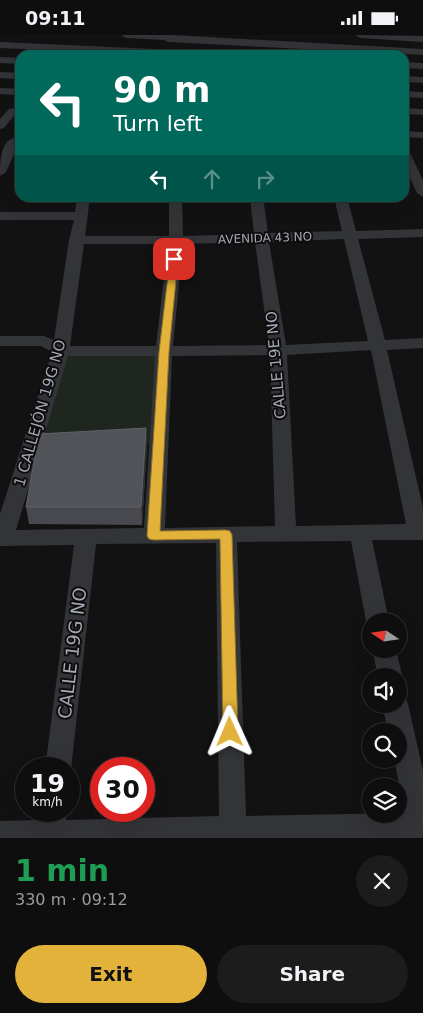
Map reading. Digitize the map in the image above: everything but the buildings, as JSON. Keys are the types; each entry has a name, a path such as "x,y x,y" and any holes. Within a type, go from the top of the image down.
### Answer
{"street":[{"path":"126,35 340,50"},
{"path":"360,35 423,39"},
{"path":"366,35 366,50"},
{"path":"165,50 169,37"},
{"path":"0,45 102,50"},
{"path":"409,52 423,52"},
{"path":"0,60 15,61"},
{"path":"409,65 423,65"},
{"path":"0,75 15,76"},
{"path":"409,79 423,80"},
{"path":"0,91 15,92"},
{"path":"409,94 423,95"},
{"path":"0,110 15,111"},
{"path":"409,111 423,112"},
{"path":"0,126 15,112"},
{"path":"409,134 423,135"},
{"path":"0,140 15,141"},
{"path":"0,172 15,145"},
{"path":"409,163 423,191"},
{"name":"1 CALLEJÓN 19G NO","path":"2,538 61,349 83,202"},
{"path":"154,536 164,352 176,240 175,202"},
{"name":"CALLE 19E NO","path":"257,202 278,350 286,534"},
{"path":"2,538 420,532 378,346 341,202"},
{"path":"0,216 81,217"},
{"name":"AVENIDA 43 NO","path":"76,240 176,240 423,233"},
{"path":"0,341 44,341 73,352 278,350 423,343"},
{"path":"360,533 376,613"},
{"path":"226,535 233,835"},
{"name":"CALLE 19G NO","path":"59,757 86,537"},
{"path":"0,835 51,828 233,835 422,828 397,713"}],"shaded area":[{"path":"63,354 159,355 153,444 36,449"}],"route":[{"path":"174,259 164,352 154,536 226,535 230,732"}]}
